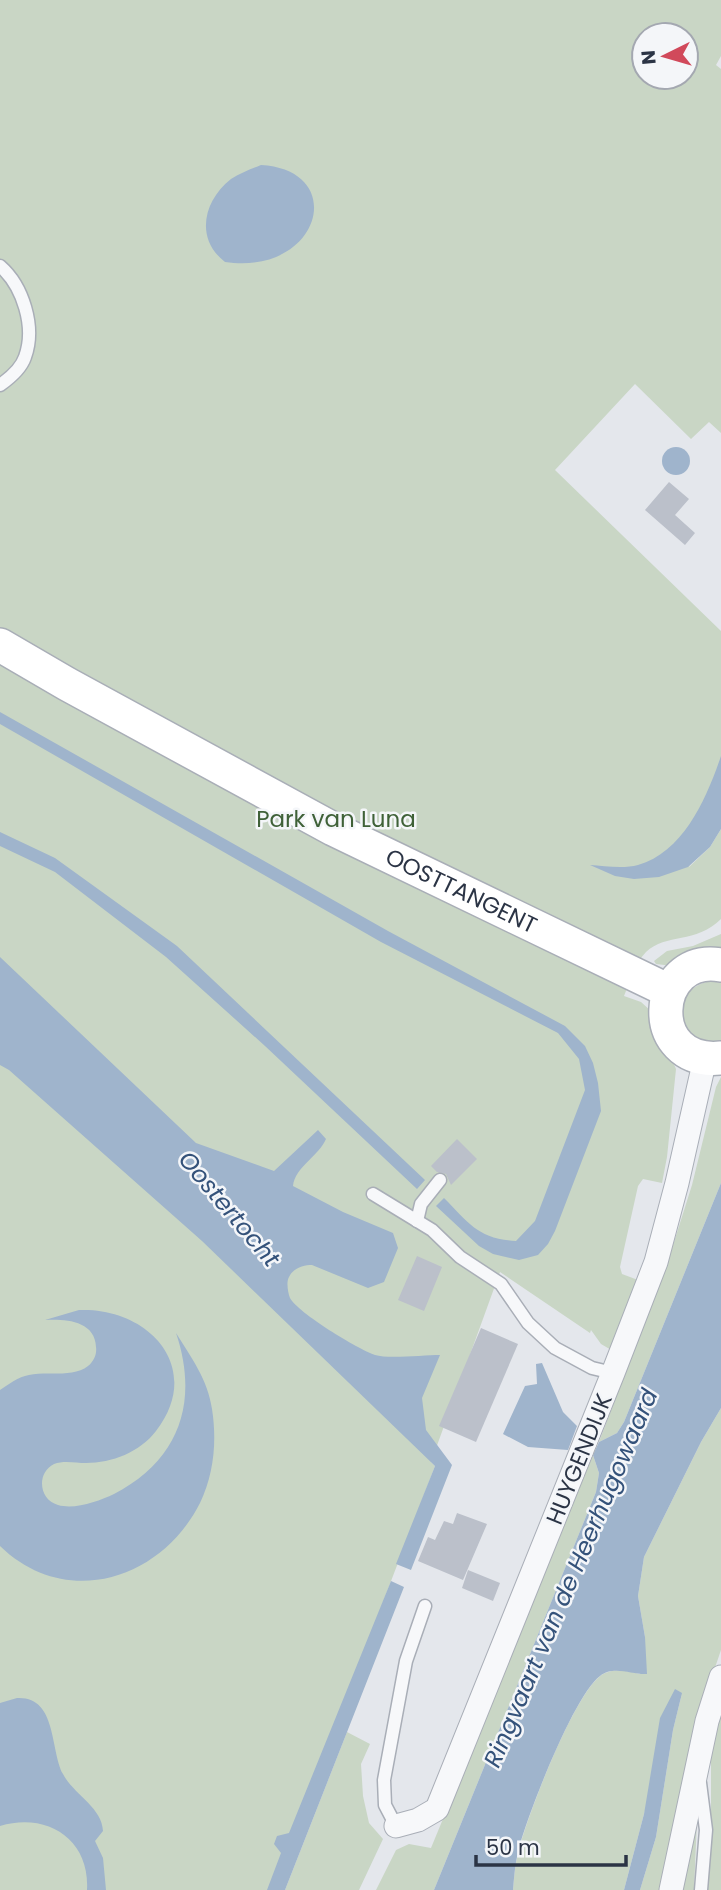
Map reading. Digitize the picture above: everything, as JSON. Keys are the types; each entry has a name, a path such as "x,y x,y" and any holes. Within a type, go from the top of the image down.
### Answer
{"main road":[{"name":"OOSTTANGENT","path":"0,645 333,829 669,991"},
{"path":"713,1058 682,1048 673,1039 665,1015 665,1003 677,979 688,971 700,965 721,965"}],"street":[{"name":"HUYGENDIJK","path":"396,1826 418,1820 437,1809 614,1373 656,1262 713,1058"},
{"path":"671,1890 707,1721 721,1677"}],"lane":[{"path":"0,266 9,273 25,304 28,333 25,357 12,377 0,386"},
{"path":"417,1221 421,1204 440,1180"},
{"path":"373,1194 432,1230 460,1257 500,1284 528,1323 555,1348 592,1368 614,1373"},
{"path":"396,1826 385,1805 384,1780 406,1661 425,1606"},
{"path":"698,1762 706,1830 701,1890"}],"green space":[{"name":"Park van Luna","path":"0,0 721,0 721,56 716,65 721,69 721,433 709,422 691,439 635,384 555,470 721,631 721,773 689,867 710,847 721,829 721,919 702,932 663,942 646,952 636,967 624,996 641,1002 651,1011 676,1069 662,1183 643,1179 638,1186 620,1267 622,1274 638,1280 613,1351 601,1344 591,1330 590,1333 500,1272 431,1462 435,1466 273,1890 0,1890"},
{"path":"721,934 721,950 673,966 656,964 654,961 667,951 693,946"},
{"path":"711,981 721,983 721,1040 706,1042 687,1029 682,1018 682,1007 687,995 696,986"},
{"path":"721,1077 721,1183 624,1422 617,1433 599,1442 668,1261"},
{"path":"721,1408 721,1650 704,1700 663,1890 640,1890 656,1837 673,1730 682,1693 644,1814 624,1890 513,1890 517,1858 531,1813 576,1709 588,1690 604,1674 619,1671 640,1674 645,1637 638,1596 644,1557 701,1442"},
{"path":"593,1455 599,1473 596,1492 434,1890 376,1890 396,1850 409,1844 431,1848"},
{"path":"721,1706 721,1890 706,1890 711,1824 711,1752"},
{"path":"347,1732 370,1744 361,1764 363,1796 369,1823 383,1839 359,1890 285,1890"},
{"path":"698,1796 694,1890 679,1890"}],"water":[{"path":"261,165 289,171 306,184 314,202 312,221 302,239 284,253 258,262 225,262 215,253 209,242 206,220 209,209 221,188 231,179"},
{"path":"676,447 686,451 690,461 686,471 676,475 666,471 662,461 666,451"},
{"path":"0,712 388,931 565,1026 585,1046 598,1083 601,1111 555,1231 538,1255 519,1260 493,1254 479,1246 436,1206 444,1198 475,1228 503,1240 516,1241 535,1221 585,1090 579,1059 558,1033 381,942 0,724"},
{"path":"721,756 721,829 710,847 688,867 659,877 634,879 615,876 590,865 638,865 668,848 692,821"},
{"path":"0,832 55,858 177,946 425,1180 417,1189 166,957 55,872 0,846"},
{"name":"Oostertocht","path":"0,957 196,1143 274,1171 318,1130 326,1139 302,1167 293,1186 343,1212 393,1233 398,1248 384,1282 368,1288 309,1265 293,1271 288,1279 288,1288 290,1298 304,1312 329,1330 375,1355 440,1355 422,1398 426,1430 452,1465 411,1570 396,1564 435,1466 202,1241 9,1070 0,1065"},
{"name":"Ringvaart van de Heerhugowaard","path":"721,1183 721,1408 701,1442 644,1557 638,1596 645,1637 647,1674 617,1671 605,1673 589,1688 577,1707 552,1758 531,1813 518,1852 513,1890 434,1890 596,1492 599,1473 593,1455 599,1442 617,1433 624,1422"},
{"path":"79,1310 104,1312 127,1319 147,1330 162,1345 171,1364 174,1385 170,1407 156,1431 142,1445 125,1455 106,1461 54,1464 48,1468 42,1480 47,1498 65,1506 94,1502 137,1480 155,1464 169,1446 184,1405 183,1358 176,1333 207,1388 214,1433 208,1481 200,1503 183,1530 162,1551 137,1567 110,1577 82,1581 54,1577 26,1566 0,1546 0,1390 25,1376 75,1372 90,1364 96,1350 90,1331 69,1321 45,1320"},
{"path":"542,1363 563,1412 577,1426 568,1450 528,1447 503,1434 525,1386 537,1384 536,1364"},
{"path":"391,1581 404,1587 285,1890 267,1890 281,1853 274,1844 277,1836 289,1833"},
{"path":"675,1689 682,1693 673,1730 656,1837 640,1890 624,1890 644,1814 660,1718"},
{"path":"17,1698 30,1700 46,1715 63,1774 98,1815 103,1831 95,1841 103,1858 106,1890 87,1890 86,1872 81,1857 73,1844 62,1834 34,1823 0,1826 0,1703"}],"building":[{"path":"669,482 689,499 675,515 695,533 685,545 645,510"},
{"path":"457,1139 477,1159 451,1185 446,1174 437,1172 431,1166"},
{"path":"417,1256 442,1267 424,1311 398,1300"},
{"path":"481,1328 518,1344 476,1442 439,1426"},
{"path":"457,1513 487,1524 463,1580 418,1561 428,1537 435,1540 444,1521 453,1524"},
{"path":"468,1570 500,1583 493,1601 462,1588"}]}
